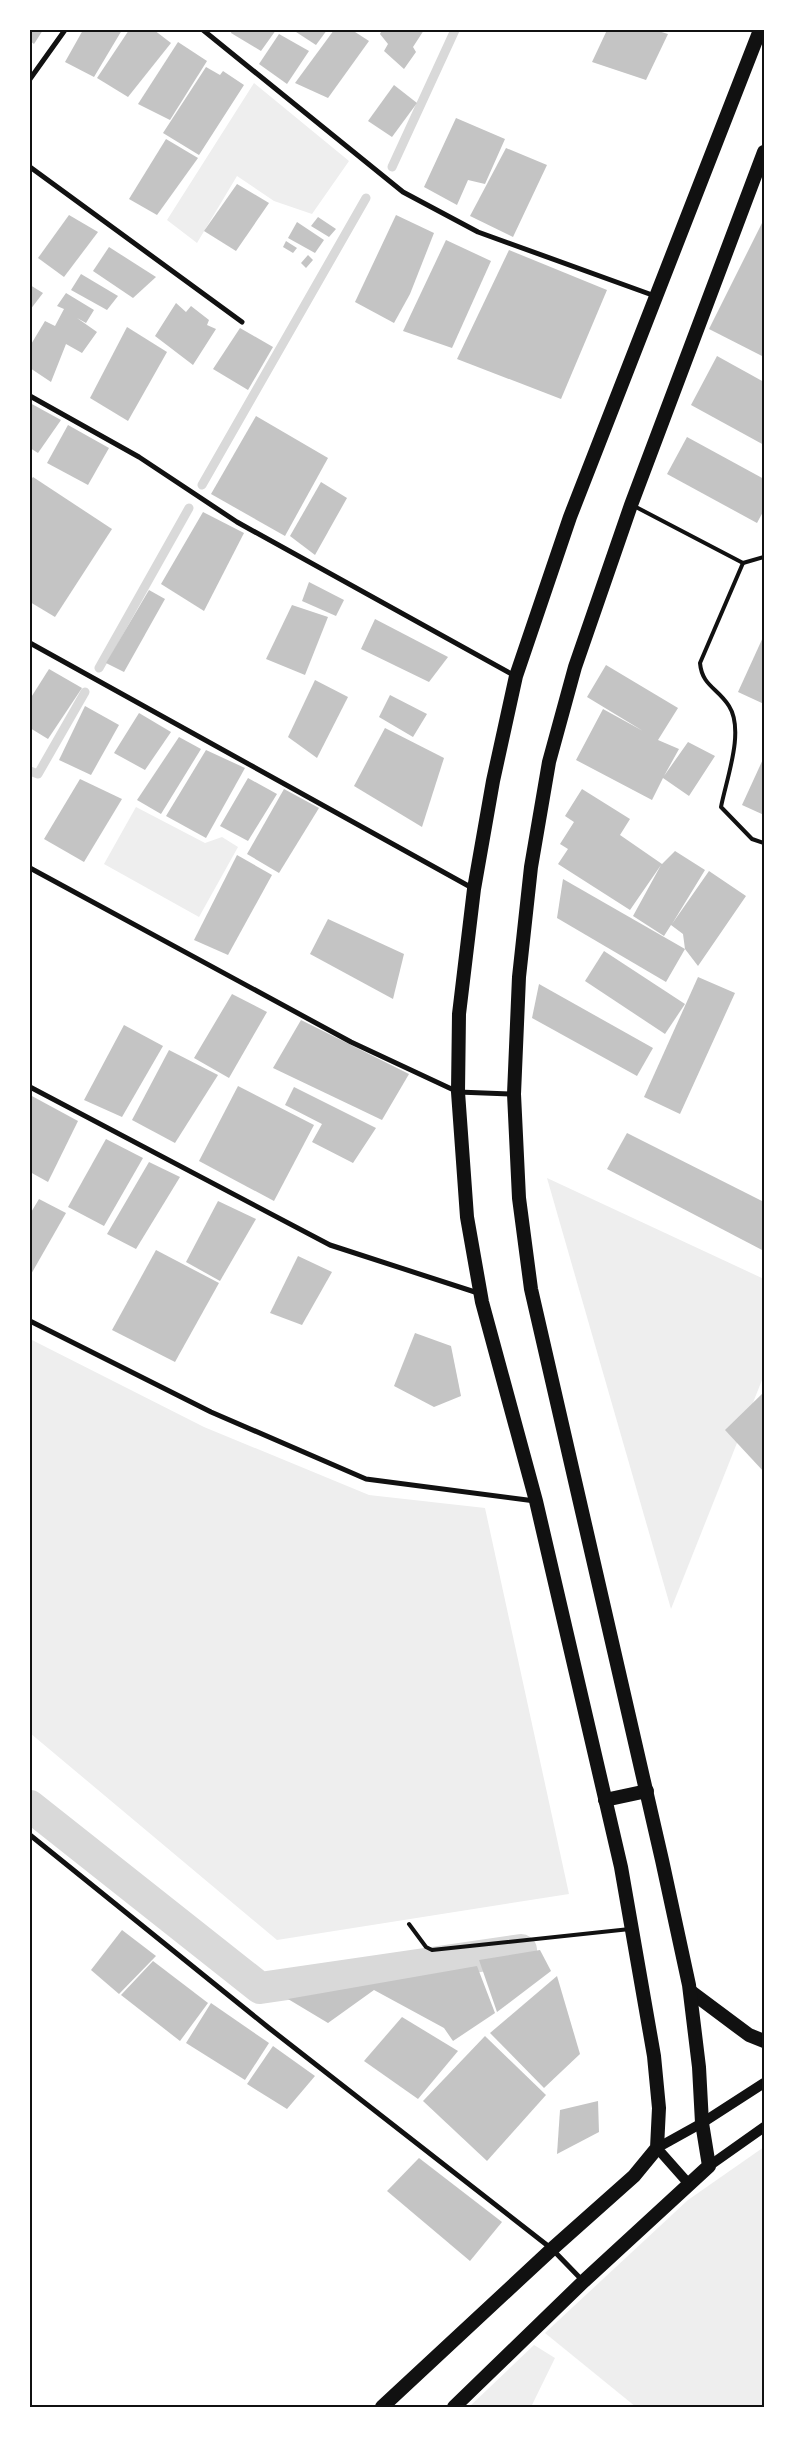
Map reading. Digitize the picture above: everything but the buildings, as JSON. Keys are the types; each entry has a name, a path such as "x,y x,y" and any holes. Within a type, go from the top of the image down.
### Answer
{"highway":[{"path":"382,2407 552,2248 634,2176 657,2148 659,2108 654,2056 632,1929 605,1800 536,1502 480,1294 466,1217 458,1092 459,1014 474,889 493,781 516,676 570,517 760,30"},
{"path":"454,2407 688,2183 709,2166 702,2123 699,2067 690,1991 647,1791 530,1289 519,1198 514,1094 522,947 531,867 549,762 575,667 632,504 764,152"},
{"path":"605,1800 647,1791"},
{"path":"690,1991 749,2034 764,2041"}],"main road":[{"path":"688,2183 657,2148 702,2123 764,2083"},
{"path":"709,2166 764,2127"}],"street":[{"path":"30,79 65,30"},
{"path":"203,30 403,192 478,232 655,296"},
{"path":"30,168 242,322"},
{"path":"30,396 139,457 236,522 516,676"},
{"path":"30,643 474,889"},
{"path":"30,868 351,1042 458,1092 514,1094"},
{"path":"30,1087 330,1245 480,1294"},
{"path":"30,1321 210,1412 366,1479 536,1502"},
{"path":"30,1835 552,2248 584,2282"}],"lane":[{"path":"632,504 743,564 764,557"},
{"path":"743,564 704,650 700,669 701,675 730,706 737,731 721,807 752,839 764,844"},
{"path":"409,1924 426,1947 432,1950 632,1929"}],"shaded area":[{"path":"254,83 349,161 312,214 274,201 237,176 197,243 167,220"},
{"path":"136,807 205,843 222,837 238,847 199,917 104,864"},
{"path":"547,1178 764,1279 764,1375 671,1609"},
{"path":"30,1339 204,1427 369,1495 485,1508 569,1894 277,1940 30,1733"},
{"path":"764,2147 764,2407 636,2407 545,2333 688,2200"},
{"path":"534,2345 555,2358 531,2407 469,2407"}],"waterway":[{"path":"392,167 455,30"},
{"path":"202,485 366,198"},
{"path":"99,668 189,508"},
{"path":"30,771 38,774 85,692"},
{"path":"30,1806 260,1988 521,1950"}]}
